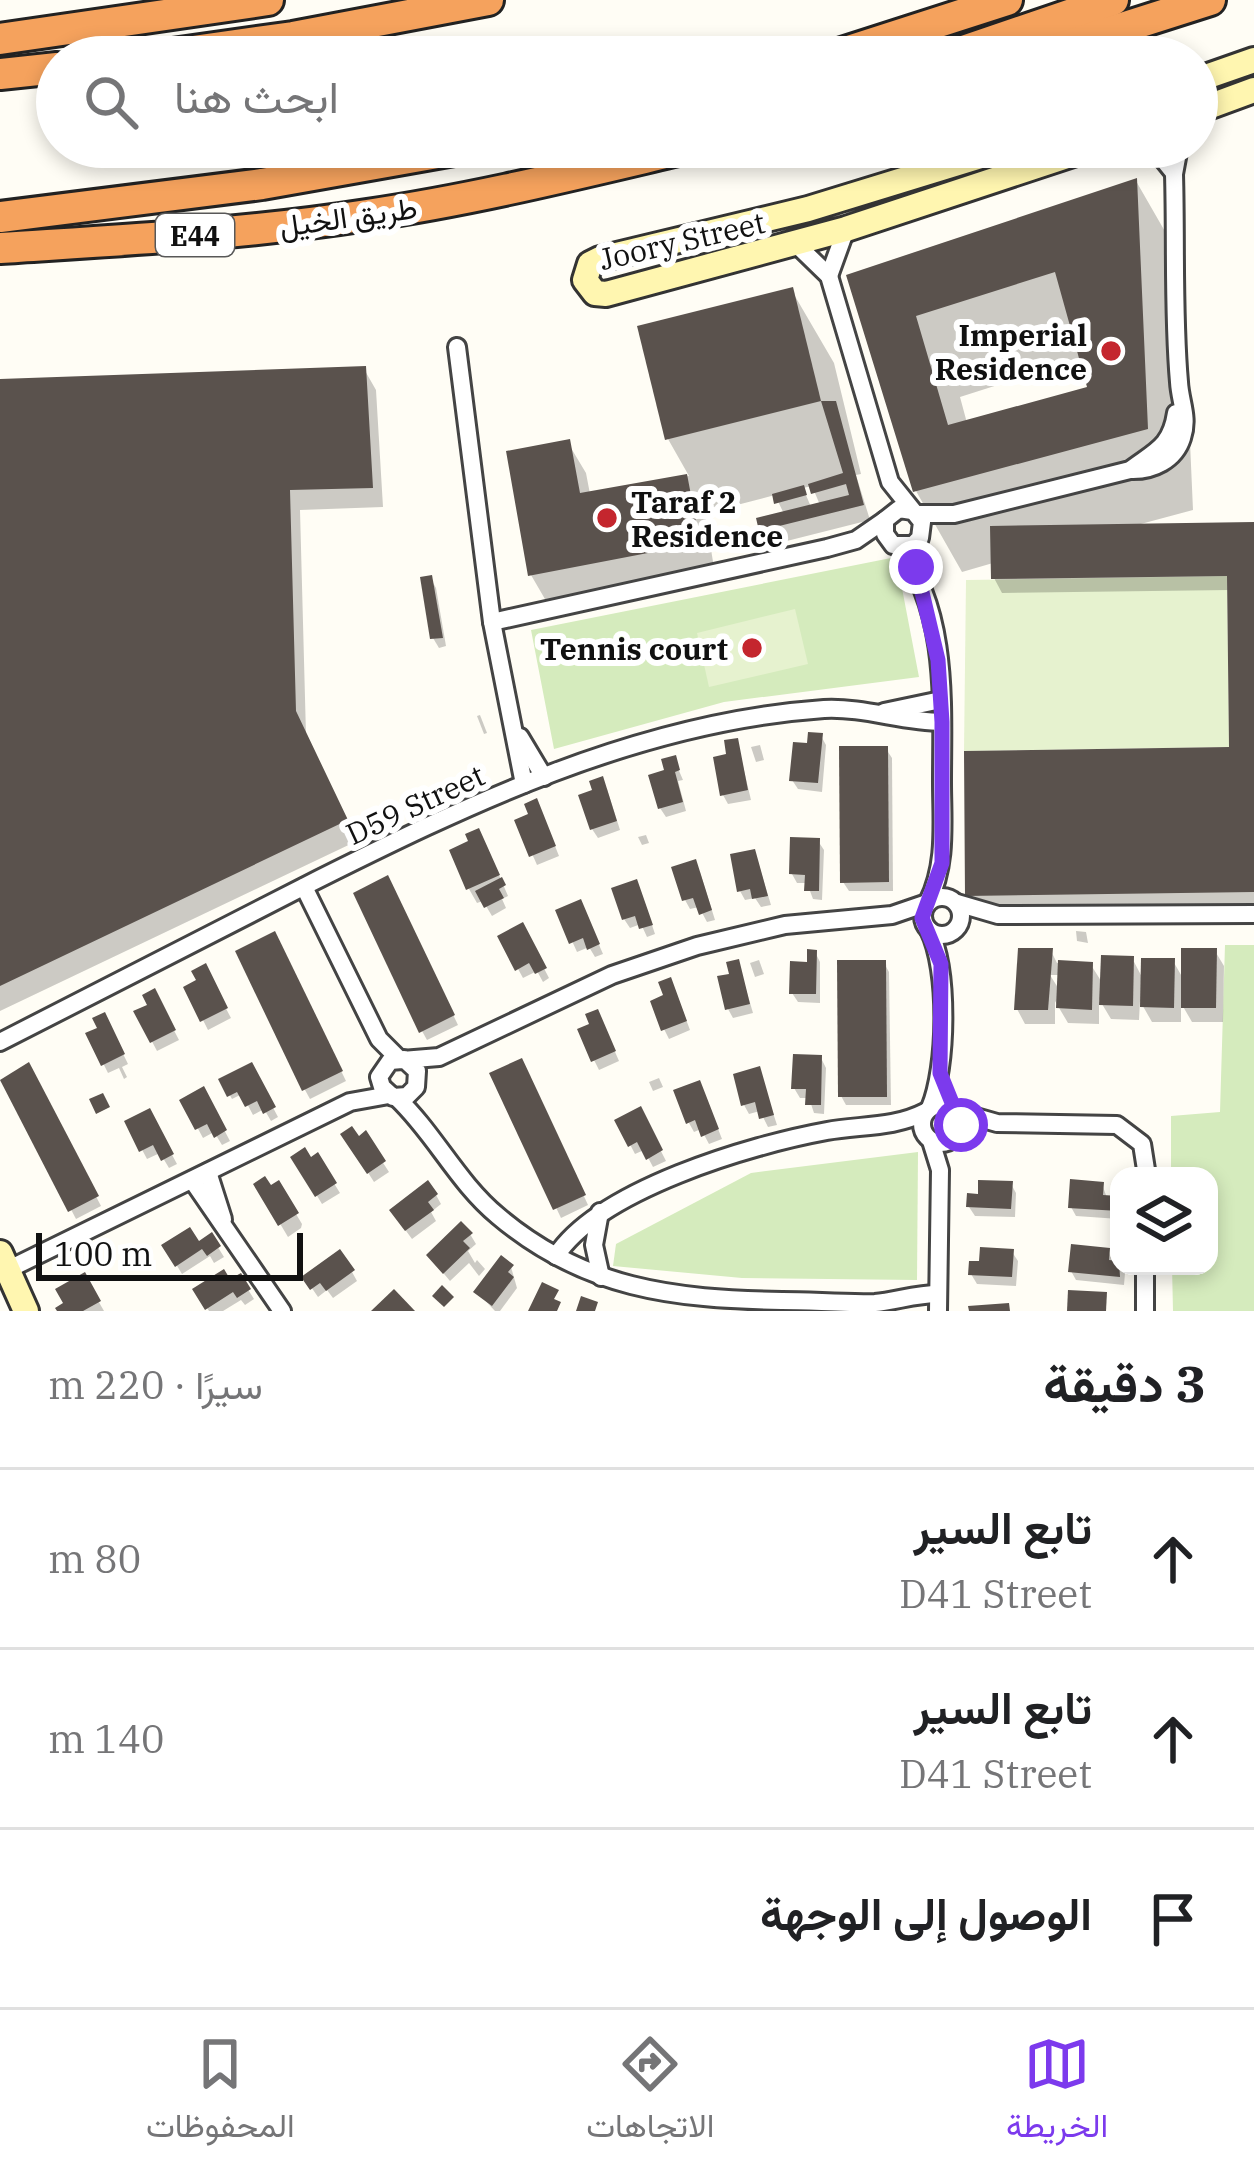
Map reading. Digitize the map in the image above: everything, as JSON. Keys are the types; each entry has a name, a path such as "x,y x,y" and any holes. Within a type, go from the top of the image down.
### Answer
{"highway":[{"path":"0,39 268,0"},
{"path":"298,36 488,0"},
{"path":"895,36 1006,0"},
{"path":"1008,36 1113,0"},
{"path":"1097,36 1210,0"},
{"path":"0,74 36,70"},
{"path":"0,217 352,168"},
{"name":"طريق الخيل","path":"0,248 206,234 345,218 512,190 604,168"}],"street":[{"path":"1218,73 1254,60"},
{"path":"1218,103 1254,90"},
{"name":"Joory Street","path":"942,168 808,209 600,260 590,264 585,280 590,290 606,294 846,230 1031,168"},
{"path":"1169,168 1174,174"},
{"path":"492,622 754,567 856,540 899,509 954,514 1130,470 1154,457 1167,444 1174,427 1179,388 1175,168"},
{"path":"829,276 846,230"},
{"path":"796,244 829,276 890,482 884,530 917,575"},
{"path":"458,347 492,622 524,784"},
{"path":"890,482 914,512 920,537 917,575 935,643 942,722 942,863 962,917 941,964"},
{"path":"856,540 894,545 920,537 954,514"},
{"name":"D59 Street","path":"883,712 941,700"},
{"name":"D59 Street","path":"0,1042 403,836 524,784 636,745 711,726 830,709 942,722"},
{"path":"516,731 544,777"},
{"path":"379,1039 382,1088 419,1121 478,1198 515,1230 556,1256 601,1277 691,1298 938,1302 940,1170 922,1129 940,1073 941,964 922,918 942,863"},
{"path":"304,887 379,1039 417,1071 419,1121"},
{"path":"26,1311 2,1266 350,1102 386,1064 439,1058 591,984 697,946 808,922 892,915 941,896 998,915 1254,914"},
{"path":"892,915 938,935 998,915"},
{"path":"350,1102 393,1096 416,1086 439,1058"},
{"path":"940,1073 961,1125 940,1170"},
{"path":"556,1256 577,1228 600,1212 662,1183 735,1155 830,1131 891,1124 944,1105 997,1123 1117,1125 1142,1144 1146,1167"},
{"path":"891,1124 942,1144 997,1123"},
{"path":"200,1176 225,1226 282,1311"},
{"path":"600,1212 594,1245 601,1277"},
{"path":"1144,1311 1145,1275"},
{"path":"878,1303 905,1311"}],"green space":[{"path":"896,557 919,677 724,702 554,749 531,630"},
{"path":"1227,576 1229,747 964,751 966,580"},
{"name":"Tennis court","path":"795,609 808,664 709,687 697,633"},
{"path":"1225,945 1254,945 1254,1311 1173,1311 1172,1275 1218,1275 1218,1167 1171,1167 1171,1116 1220,1112"},
{"path":"918,1152 917,1280 742,1278 613,1266 616,1244 751,1173"}],"building":[{"name":"Imperial Residence","path":"1137,178 1148,429 913,492 846,275","holes":["1055,272 1087,387 948,425 916,316"]},
{"path":"793,287 821,401 665,440 637,326"},
{"path":"366,366 373,488 290,490 296,711 348,820 0,986 0,379"},
{"path":"821,401 836,401 864,505 759,531 756,518 849,495 846,484 811,494 808,484 843,473"},
{"name":"Taraf 2 Residence","path":"570,439 580,493 687,474 700,543 528,576 506,451"},
{"path":"804,485 807,495 774,504 772,494"},
{"path":"1254,522 1254,892 965,896 964,751 1229,747 1227,576 991,579 990,526"},
{"path":"432,575 443,638 430,639 420,577"},
{"path":"808,732 823,733 818,783 789,781 793,742 807,743"},
{"path":"738,738 748,790 720,796 713,757 726,754 724,740"},
{"path":"839,746 888,746 889,882 840,883"},
{"path":"676,755 683,802 658,809 648,775 664,770 661,759"},
{"path":"603,776 617,821 590,830 578,795 592,790 589,781"},
{"path":"537,798 556,846 529,857 514,820 528,814 524,804"},
{"path":"479,828 500,875 466,890 449,850 468,841 465,834"},
{"path":"790,837 820,838 819,891 804,891 805,875 789,874"},
{"path":"755,849 768,896 752,899 750,889 737,892 730,854"},
{"path":"696,859 712,910 699,915 693,898 682,901 671,867"},
{"path":"388,875 455,1015 419,1033 353,893"},
{"path":"502,877 506,885 499,889 504,898 484,908 475,891"},
{"path":"637,879 653,925 639,929 635,916 622,920 611,888"},
{"path":"581,899 600,944 587,950 583,938 569,944 555,910"},
{"path":"523,922 547,968 535,974 529,963 515,971 497,936"},
{"path":"275,931 343,1071 302,1091 235,951"},
{"path":"1018,948 1053,948 1048,1010 1014,1010"},
{"path":"1181,948 1217,948 1216,1008 1181,1008"},
{"path":"807,949 817,950 816,994 789,994 790,961 807,962"},
{"path":"1101,955 1134,956 1133,1006 1099,1005"},
{"path":"1141,958 1175,958 1174,1008 1140,1007"},
{"path":"739,959 750,1004 725,1010 717,976 729,974 726,962"},
{"path":"837,960 886,960 887,1097 838,1097"},
{"path":"1058,960 1093,962 1092,1010 1056,1008"},
{"path":"206,963 228,1008 200,1022 183,987 196,980 191,971"},
{"path":"671,977 687,1021 661,1031 650,1001 663,995 658,982"},
{"path":"155,988 176,1030 150,1043 133,1011 147,1005 142,995"},
{"path":"598,1009 616,1051 591,1062 577,1029 589,1024 585,1014"},
{"path":"105,1012 125,1054 101,1066 85,1033 97,1028 92,1018"},
{"path":"793,1054 822,1055 821,1105 805,1105 806,1089 791,1089"},
{"path":"522,1058 586,1195 553,1210 489,1073"},
{"path":"29,1062 99,1196 68,1212 0,1080"},
{"path":"252,1062 276,1107 263,1114 257,1101 245,1107 237,1092 227,1097 218,1079"},
{"path":"760,1066 774,1115 759,1119 755,1102 741,1106 733,1074"},
{"path":"700,1080 719,1129 701,1137 695,1120 686,1124 673,1090"},
{"path":"204,1086 227,1130 214,1138 207,1124 195,1130 179,1100"},
{"path":"103,1093 110,1107 96,1114 89,1099"},
{"path":"641,1106 663,1150 646,1160 637,1142 628,1147 614,1120"},
{"path":"150,1108 174,1154 161,1161 153,1145 139,1152 124,1121"},
{"path":"352,1126 359,1136 366,1130 386,1161 367,1174 340,1134"},
{"path":"305,1147 311,1157 318,1152 337,1183 315,1197 290,1157"},
{"path":"265,1176 271,1185 279,1180 299,1213 278,1226 253,1184"},
{"path":"1070,1179 1104,1182 1103,1195 1110,1195 1110,1210 1068,1208"},
{"path":"428,1180 438,1194 428,1202 434,1210 405,1231 389,1210"},
{"path":"978,1180 1013,1181 1011,1209 966,1207 967,1193 978,1194"},
{"path":"461,1221 473,1233 463,1241 470,1248 443,1274 426,1255"},
{"path":"190,1227 199,1241 212,1232 221,1246 207,1256 202,1249 175,1267 161,1245"},
{"path":"1071,1244 1110,1248 1110,1275 1120,1277 1068,1272"},
{"path":"980,1247 1014,1249 1012,1277 968,1275 969,1261 979,1261"},
{"path":"340,1249 355,1270 326,1291 320,1283 310,1290 301,1277"},
{"path":"501,1255 514,1265 508,1272 514,1277 492,1306 473,1292"},
{"path":"224,1269 230,1279 241,1273 251,1289 237,1298 233,1292 205,1310 192,1289"},
{"path":"85,1272 101,1301 83,1311 57,1311 63,1303 55,1289"},
{"path":"542,1282 559,1290 554,1299 561,1302 557,1311 528,1311"},
{"path":"442,1285 454,1297 444,1307 432,1296"},
{"path":"394,1289 415,1311 371,1311"},
{"path":"1068,1290 1107,1292 1106,1311 1067,1311"},
{"path":"581,1296 598,1302 595,1311 576,1311"},
{"path":"1009,1303 1010,1311 969,1311 968,1306"}],"place":[{"name":"Imperial Residence","path":"1111,351"},
{"name":"Taraf 2 Residence","path":"607,518"},
{"name":"Tennis court","path":"752,648"}],"route":[{"path":"916,567 938,660 942,722 942,863 922,918 941,964 940,1073 961,1125"}]}
